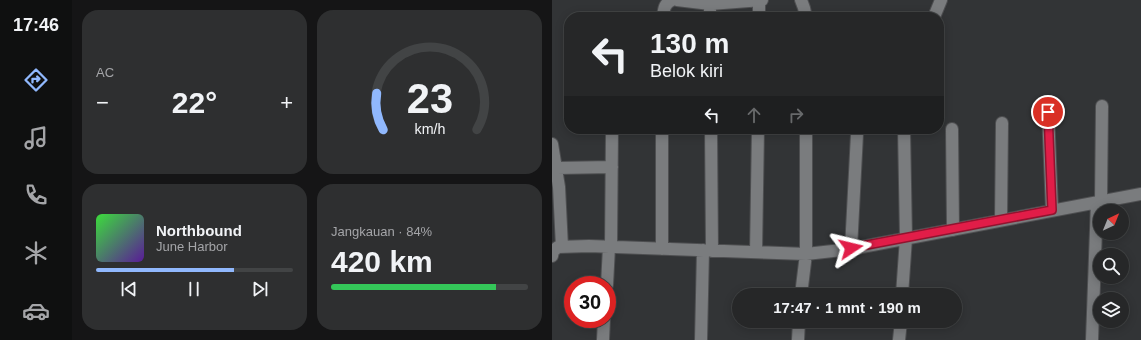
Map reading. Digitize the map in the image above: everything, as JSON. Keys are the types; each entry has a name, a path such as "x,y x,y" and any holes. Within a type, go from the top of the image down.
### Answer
{"street":[{"path":"664,12 664,7 672,0"},
{"path":"677,0 710,4 758,0 759,12"},
{"path":"801,0 805,12"},
{"path":"936,12 941,0"},
{"path":"710,4 710,12"},
{"path":"1092,340 1102,106"},
{"path":"1048,112 1052,210"},
{"path":"1001,220 1002,123"},
{"path":"952,129 953,230"},
{"path":"608,276 610,247 612,134"},
{"path":"662,134 662,249"},
{"path":"701,340 707,250 711,134"},
{"path":"756,252 758,134"},
{"path":"802,288 806,254 806,134"},
{"path":"851,248 857,134"},
{"path":"902,288 906,238 904,134"},
{"path":"552,144 559,187 562,247"},
{"path":"557,168 612,167"},
{"path":"552,256 558,247 610,247 806,254 851,248 953,230 1141,194"},
{"path":"603,340 604,328"},
{"path":"798,340 799,328"},
{"path":"900,340 901,328"}],"route":[{"path":"851,248 990,223 1052,210 1048,112"}]}
